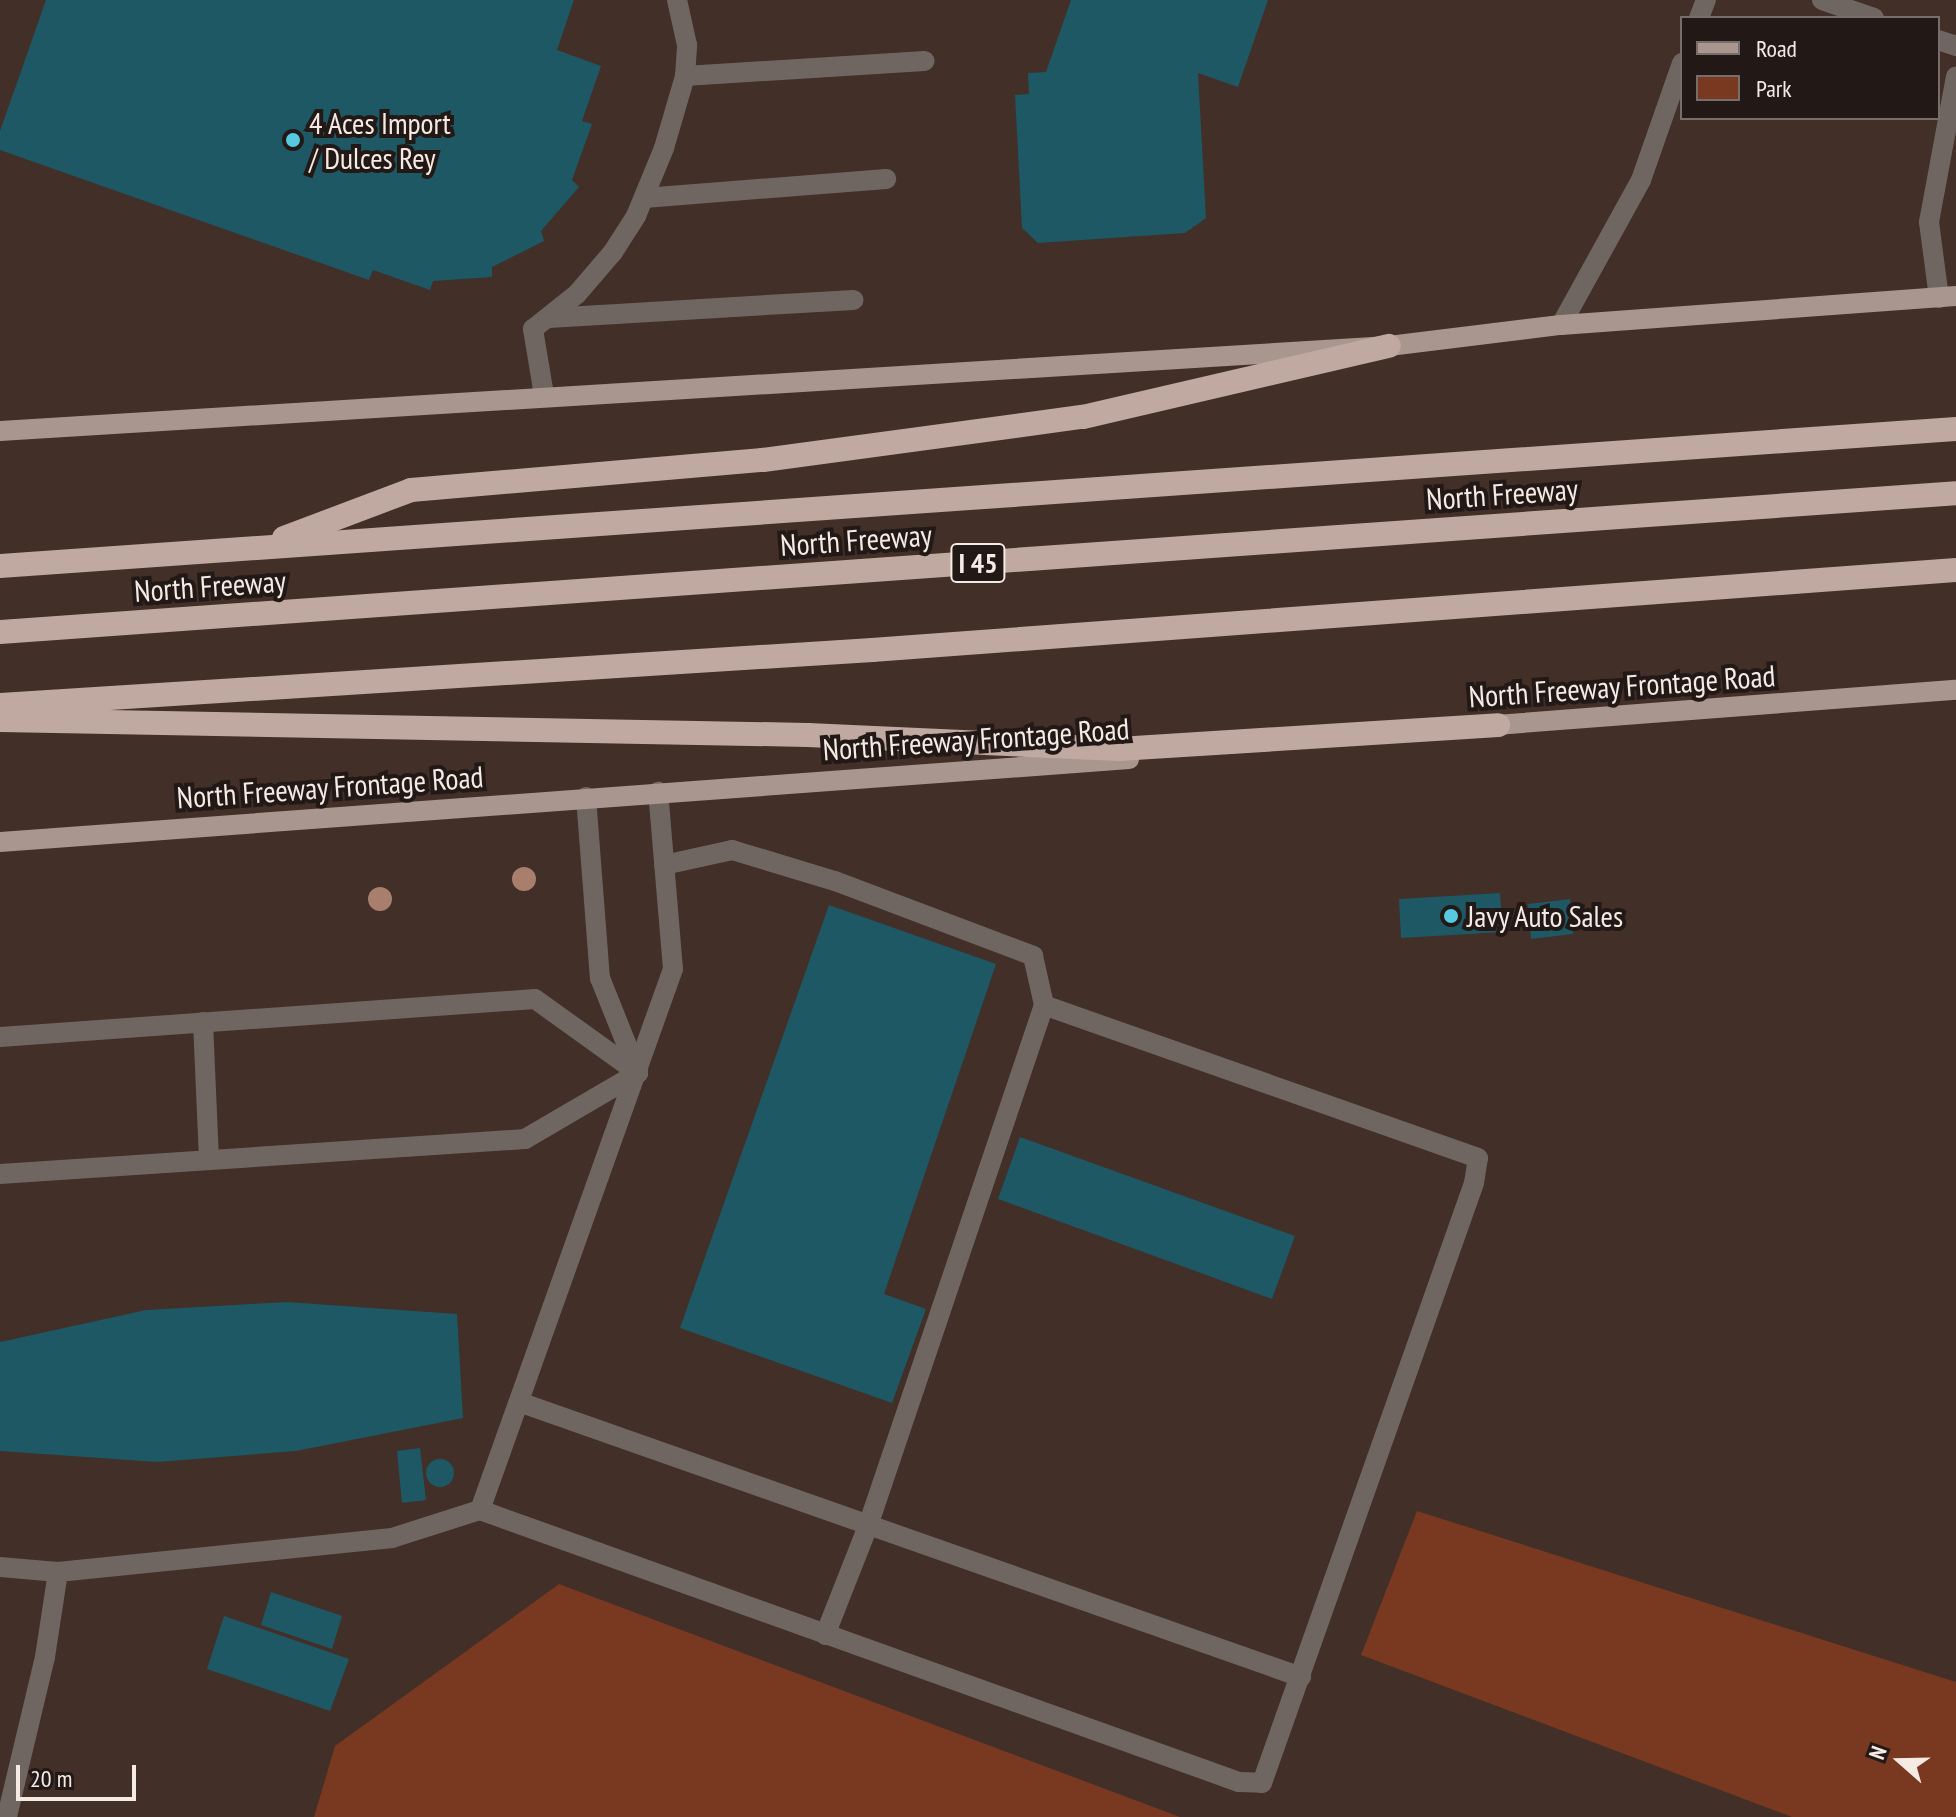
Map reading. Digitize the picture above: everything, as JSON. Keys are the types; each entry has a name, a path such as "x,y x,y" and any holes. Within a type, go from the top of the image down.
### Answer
{"highway":[{"path":"259,547 411,490 763,460 1083,417 1389,346"},
{"name":"North Freeway","path":"0,566 1956,429"},
{"name":"North Freeway","path":"0,632 1956,493"},
{"path":"0,705 872,650 1956,570"},
{"path":"0,720 808,735 1119,749 1498,725"}],"main road":[{"path":"0,431 544,395 1389,346 1561,325 1947,297"},
{"name":"North Freeway Frontage Road","path":"0,842 1141,758 1498,725 1956,690"}],"lane":[{"path":"544,395 533,329 596,274 644,198 685,76 687,45 677,0"},
{"path":"1822,0 1868,16"},
{"path":"685,76 925,61"},
{"path":"1561,325 1641,180 1680,69"},
{"path":"1947,297 1929,222 1956,76"},
{"path":"644,198 886,179"},
{"path":"549,318 853,300"},
{"path":"480,1510 673,969 658,792"},
{"path":"586,797 600,978 638,1073"},
{"path":"664,865 732,850 849,886 1033,956 1044,1005 868,1526 825,1635"},
{"path":"0,1037 535,999 638,1073"},
{"path":"0,1567 58,1572 392,1538 480,1510 1239,1782 1262,1783 1474,1183 1478,1158 1044,1005"},
{"path":"203,1022 209,1160"},
{"path":"0,1174 525,1139 638,1073"},
{"path":"519,1402 1301,1677"},
{"path":"7,1817 45,1657 58,1572"}],"green space":[{"path":"1417,1511 1956,1682 1956,1817 1792,1817 1361,1655"},
{"path":"559,1584 1180,1817 314,1817 335,1746"}],"building":[{"name":"4 Aces Import / Dulces Rey","path":"46,0 574,0 557,50 601,66 582,121 592,124 572,180 579,187 541,231 544,241 492,267 492,277 433,281 430,290 373,270 369,280 0,150 0,131"},
{"path":"1071,0 1268,0 1238,87 1198,73 1206,218 1185,233 1038,243 1022,228 1015,95 1029,94 1028,73 1046,72"},
{"name":"Javy Auto Sales","path":"1500,893 1503,932 1401,938 1399,899"},
{"path":"1570,899 1573,934 1531,939 1528,904"},
{"path":"829,905 996,964 884,1294 926,1309 892,1403 680,1328"},
{"path":"1020,1137 1295,1236 1272,1299 998,1199"},
{"path":"287,1302 457,1314 463,1418 296,1451 157,1462 0,1451 0,1342 146,1310"},
{"path":"420,1448 426,1500 402,1503 397,1451"},
{"path":"440,1459 450,1463 454,1473 450,1483 440,1487 430,1483 426,1473 430,1463"},
{"path":"271,1592 342,1616 332,1649 261,1625"},
{"path":"224,1616 349,1659 330,1711 207,1669"}],"place":[{"name":"4 Aces Import / Dulces Rey","path":"293,140"},
{"name":"Javy Auto Sales","path":"1451,916"}]}
